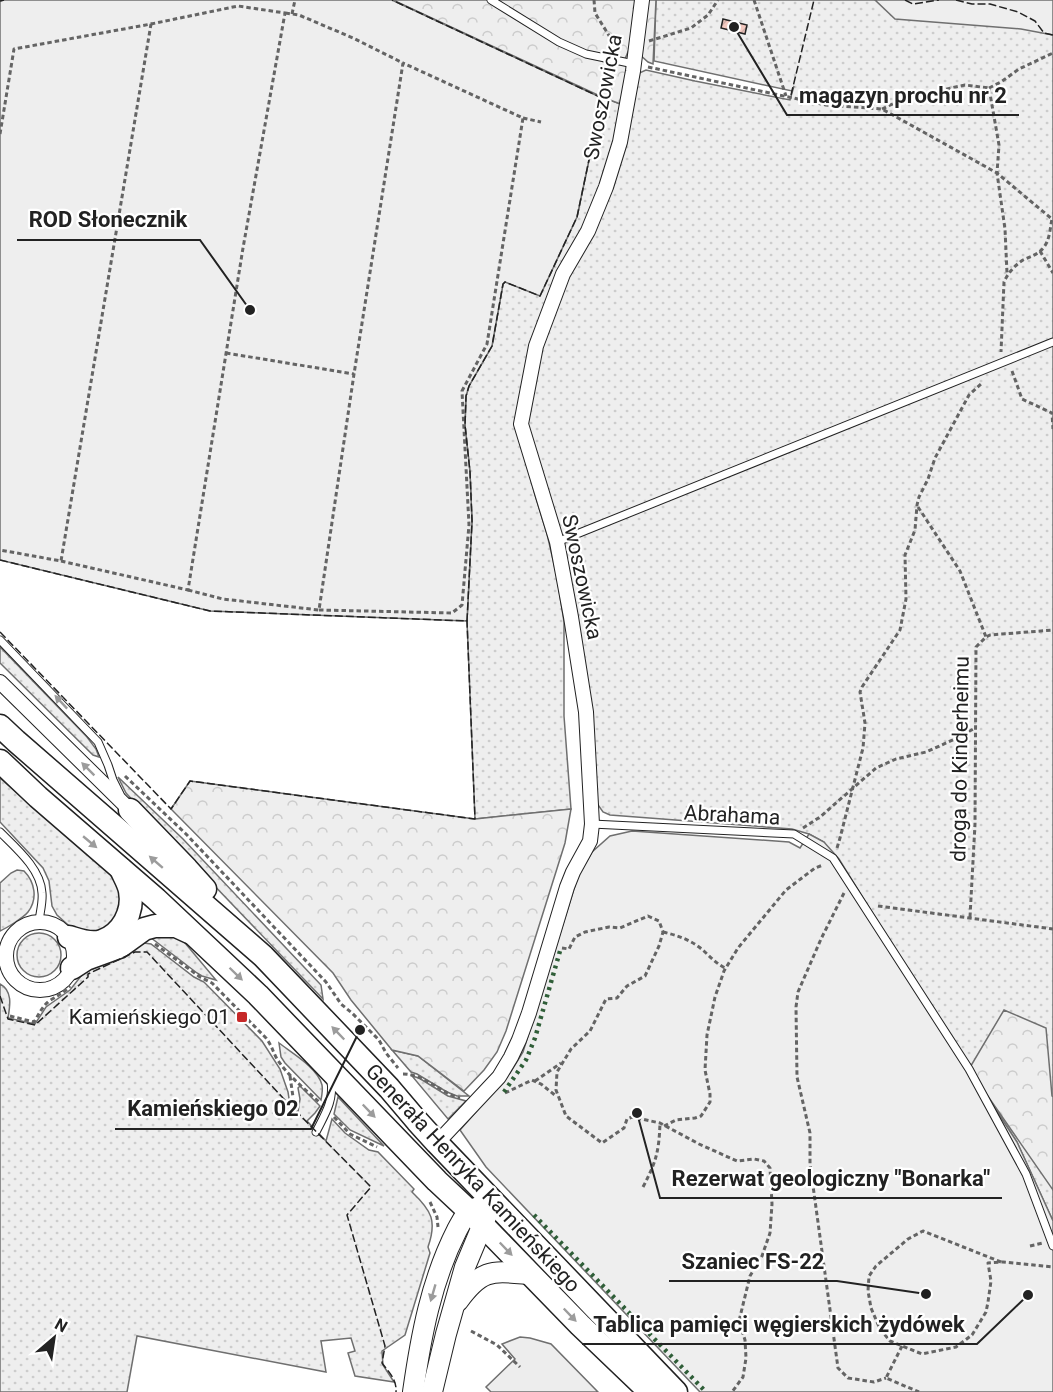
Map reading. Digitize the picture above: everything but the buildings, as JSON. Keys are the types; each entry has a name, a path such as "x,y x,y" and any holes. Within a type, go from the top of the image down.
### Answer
{"main road":[{"name":"Generała Henryka Kamieńskiego","path":"0,726 263,956 390,1088 417,1122 676,1392"},
{"name":"Generała Henryka Kamieńskiego","path":"0,761 194,933 258,995 437,1181 650,1392"},
{"path":"130,810 188,869 263,956"},
{"path":"69,937 84,942 100,942 117,932 128,918 130,890 121,867"},
{"path":"74,974 86,959 118,946 144,929 155,926 176,926 194,933"}],"street":[{"name":"Swoszowicka","path":"437,1143 499,1077 511,1057 519,1040 567,888 590,841 592,824 586,712 557,542 521,424 536,346 563,274 588,231 606,187 620,142 634,64 642,0"},
{"path":"0,682 130,810"},
{"path":"39,921 51,923 61,928 69,937 75,957 74,974 52,988 42,990 24,986 11,974 3,961 6,954 5,938 28,923 39,921"},
{"path":"413,1392 422,1338 434,1289 453,1238 494,1201"},
{"path":"432,1392 476,1218"},
{"path":"454,1308 465,1292 486,1274 498,1272 529,1274"}],"lane":[{"path":"491,0 559,42 586,54 634,64"},
{"path":"557,542 1053,342"},
{"path":"0,640 98,742 117,788 130,810"},
{"name":"Abrahama","path":"592,824 794,834 834,860 974,1078 1026,1174 1053,1246"},
{"path":"0,832 31,866 39,879 42,891 39,921"},
{"path":"316,1132 327,1109 332,1091 329,1068"}],"path":[{"path":"292,14 296,0"},
{"path":"594,0 595,13 622,58 634,64 826,105 882,110 997,173 1052,219 1050,234 1045,246 1036,255 1024,260 1007,273"},
{"path":"636,44 691,28 708,15 718,0"},
{"path":"754,0 786,96"},
{"path":"0,134 14,49 238,6 299,15 523,118 541,122"},
{"path":"188,591 226,353 285,13"},
{"path":"61,561 151,24"},
{"path":"882,110 905,98 965,85 989,88 1018,69 1053,53"},
{"path":"319,610 403,63"},
{"path":"989,88 999,145 997,173 1005,229 1007,273 1004,282 1004,362 1022,399 1052,413 1053,429"},
{"path":"0,550 61,561 223,599 319,610 452,613 462,606 469,525 462,391 487,345 523,118"},
{"path":"1040,251 1053,273"},
{"path":"226,353 354,374"},
{"path":"662,1125 701,1116 710,1102 705,1070 707,1035 715,997 726,968 738,948 786,890 815,868 834,860 863,748 865,723 860,692 900,630 906,599 905,555 915,530 919,496 935,458 969,395 984,382 988,373 987,368"},
{"path":"917,505 960,571 986,638"},
{"name":"droga do Kinderheimu","path":"970,917 975,824 976,647 990,635 1053,630"},
{"path":"794,834 820,817 876,768 896,759 926,752 975,728"},
{"path":"122,773 186,834 326,982 341,1004 379,1040 386,1053"},
{"path":"849,883 798,992 796,1007 797,1077 810,1133 810,1164 838,1368 848,1378 874,1382 886,1378 919,1392"},
{"path":"864,906 970,917 1053,929"},
{"path":"549,946 569,949 575,937 585,932 620,927 648,916 659,921 663,932 645,976 627,986 617,998 606,999 590,1031 572,1049 557,1072 556,1090 566,1116 602,1143 624,1128 627,1119 632,1117 662,1125 737,1161 754,1159 764,1161 770,1168 772,1204 770,1233 762,1256 750,1276 739,1321 745,1340 746,1358 743,1377 732,1392"},
{"path":"663,932 679,935 693,943 726,968"},
{"path":"150,941 200,978 212,983 266,1038 277,1059 289,1074 350,1134 382,1150"},
{"path":"10,1016 34,1022 47,1002 66,991 74,974"},
{"path":"489,1088 505,1093 532,1080 535,1081 564,1061"},
{"path":"289,1074 294,1104"},
{"path":"403,1074 419,1076 448,1094 464,1099"},
{"path":"535,1081 558,1097"},
{"path":"643,1187 654,1166 662,1125"},
{"path":"425,1195 437,1217 438,1230"},
{"path":"1000,1262 923,1231 908,1239 876,1266 869,1276 868,1291 871,1308 880,1329 890,1341 922,1354 956,1347 972,1335 986,1312 990,1281 988,1263 1053,1267"},
{"path":"1030,1246 1037,1244"},
{"path":"471,1331 496,1346 520,1366"},
{"path":"886,1378 902,1346"}],"green space":[{"path":"392,0 602,98 577,217 540,296 505,282 503,284 492,346 469,386 466,396 465,425 472,521 467,621 210,611 0,560 0,1"},
{"path":"393,0 638,0 633,40 625,59 630,68 623,105 602,97"},
{"path":"645,0 656,0 653,64 638,53"},
{"path":"656,0 1053,0 1053,1221 1017,1142 824,842 792,829 610,815 603,812 596,802 588,697 532,452 527,418 533,376 565,280 591,235 637,74 646,70 790,100 794,86 792,91 654,61"},
{"path":"875,0 1053,0 1053,35 1021,29 895,19"},
{"path":"602,97 623,105 613,149 583,230 560,274 517,425 547,534 564,622 564,716 571,809 475,819 467,621 472,521 465,425 466,396 469,386 492,346 503,284 577,217"},
{"path":"0,647 87,737 99,757 93,755 0,663"},
{"path":"118,777 183,839 321,985 323,999 126,793"},
{"path":"0,778 114,877 125,899 107,933 76,932 57,915 52,906 49,881 43,868 0,822"},
{"path":"190,781 475,819 571,809 565,843 506,1031 497,1052 464,1091 418,1056 392,1050 351,1000 333,973 171,809"},
{"path":"632,831 789,842 800,848 809,834 824,842 839,859 1017,1142 1053,1221 1053,1392 700,1392 486,1167 460,1130 510,1073 523,1052 578,876 592,852 610,836"},
{"path":"17,870 24,871 31,880 34,891 33,902 26,914 0,931 0,883"},
{"path":"39,933 48,934 55,939 60,946 60,964 55,971 48,976 39,977 30,976 23,971 18,964 17,955 18,946 23,939 30,934"},
{"path":"146,934 180,937 216,980 197,973"},
{"path":"144,943 151,944 204,982 262,1041 280,1069 290,1105 298,1112 300,1099 298,1088 300,1086 320,1106 307,1121 326,1141 332,1119 345,1133 369,1150 378,1152 414,1189 412,1192 428,1211 432,1223 428,1247 430,1253 405,1335 382,1351 383,1365 394,1382 355,1376 348,1353 355,1351 351,1338 321,1341 326,1372 137,1336 127,1392 0,1392 0,984 9,995 8,1018 35,1024 46,1007 70,990 85,971 126,955"},
{"path":"1004,1010 1046,1028 1053,1097 1053,1190 969,1069"},
{"path":"279,1043 304,1061 320,1079 321,1100 285,1063 281,1057"},
{"path":"392,1050 418,1056 469,1096 457,1096 447,1092 411,1072"},
{"path":"412,1076 448,1096 466,1101 448,1119"},
{"path":"338,1097 384,1146 350,1130 334,1114"}],"shaded area":[{"path":"520,1337 551,1344 598,1392 491,1392 486,1387 515,1359 502,1344"}],"hedge":[{"path":"504,1092 526,1060 535,1038 560,951"},
{"path":"534,1215 706,1392"}],"fence":[{"path":"0,1 4,0"},
{"path":"0,560 210,611 467,621 472,521 465,425 466,396 469,386 492,346 503,284 505,282 540,296 577,217 602,98 392,0"},
{"path":"791,95 814,0"},
{"path":"905,0 913,4 939,0"},
{"path":"956,0 972,4 990,4 1018,12 1035,21 1044,33 1053,35"},
{"path":"0,632 171,809 190,781 475,819 467,621 465,620"},
{"path":"0,996 8,1019 35,1025 88,977 88,974 135,952 147,952 283,1098 371,1187 347,1215 385,1346 382,1363 394,1380 396,1392"}],"place":[{"name":"magazyn prochu nr 2","path":"734,27"},
{"name":"ROD Słonecznik","path":"250,310"},
{"name":"Kamieńskiego 01","path":"242,1017"},
{"name":"Kamieńskiego 02","path":"360,1030"},
{"name":"Rezerwat geologiczny \"Bonarka\"","path":"637,1113"},
{"name":"Szaniec FS-22","path":"926,1294"},
{"name":"Tablica pamięci węgierskich żydówek","path":"1028,1295"}]}
